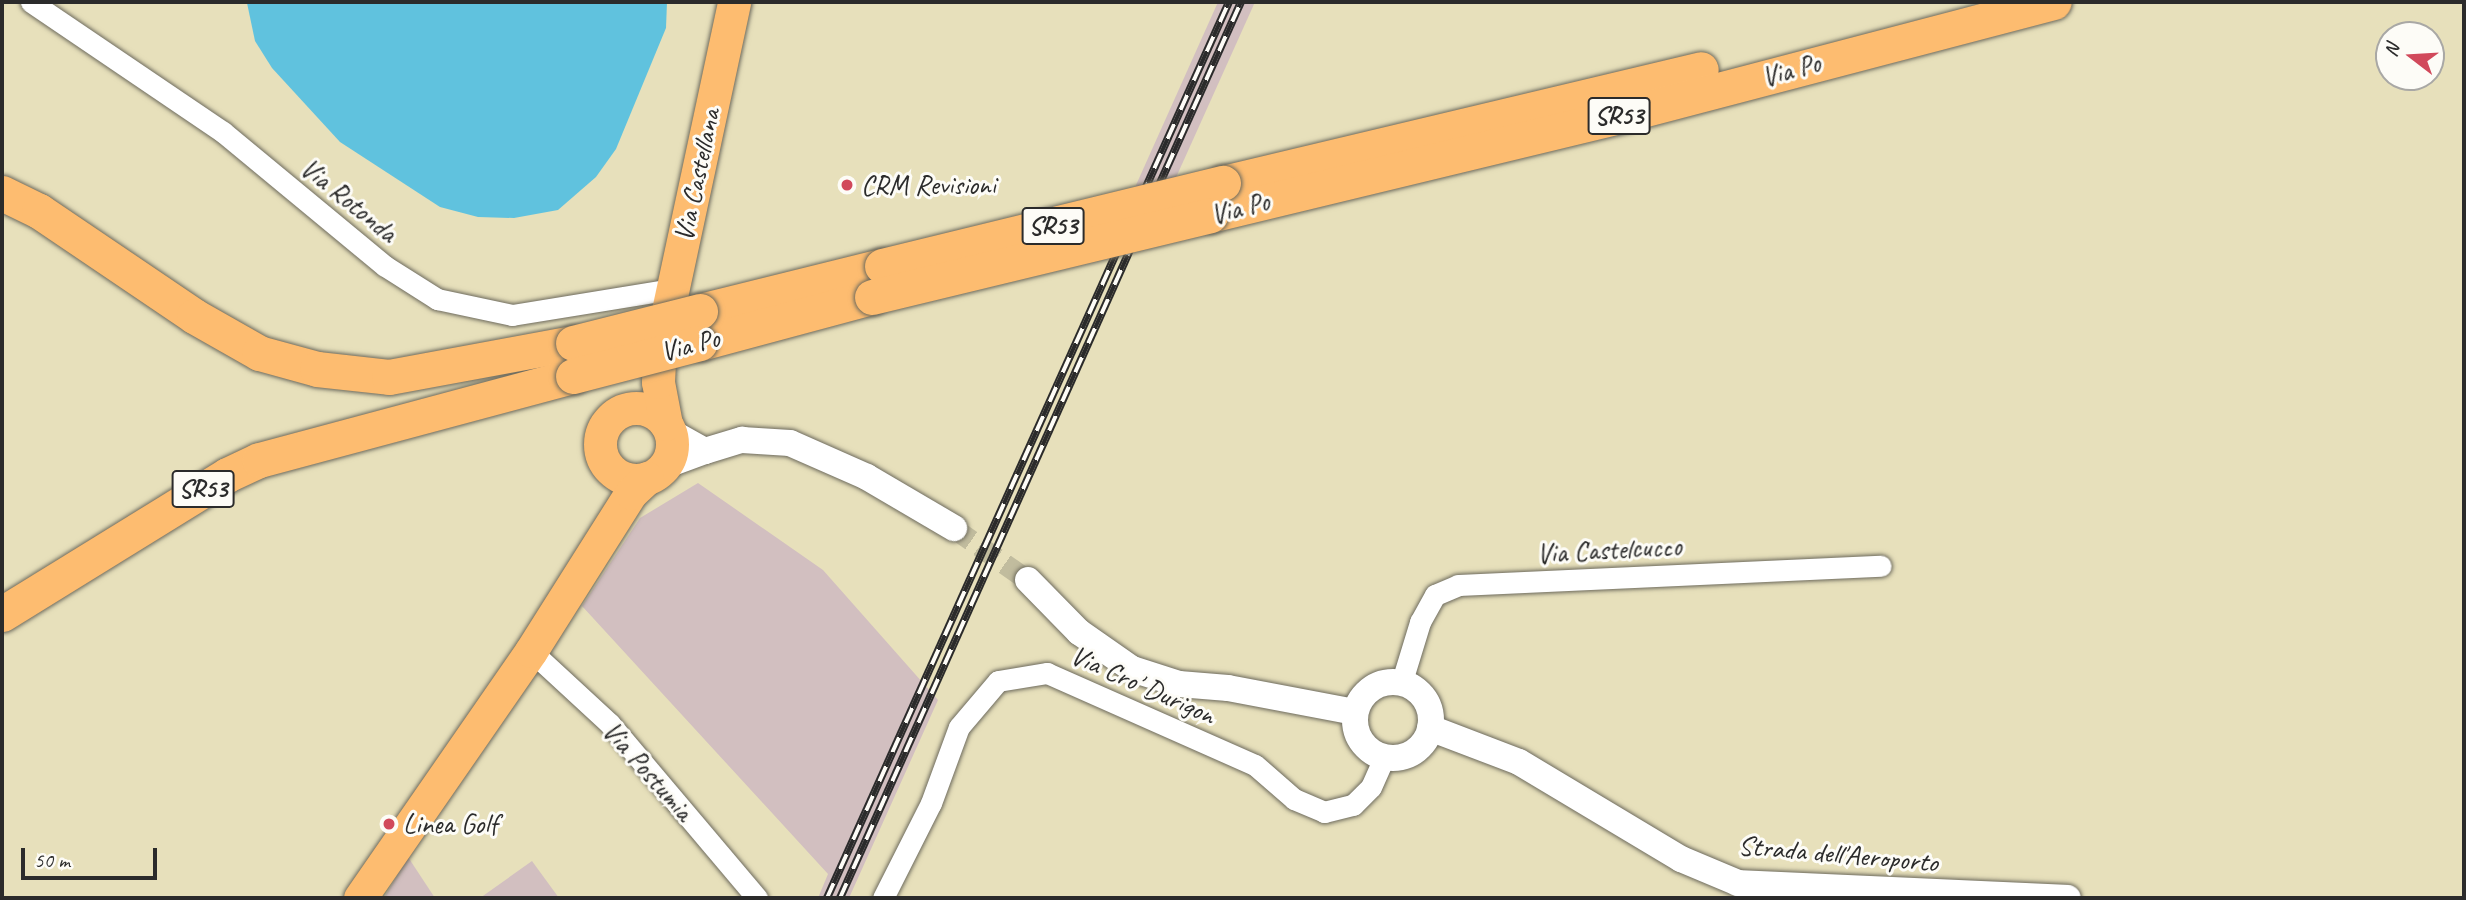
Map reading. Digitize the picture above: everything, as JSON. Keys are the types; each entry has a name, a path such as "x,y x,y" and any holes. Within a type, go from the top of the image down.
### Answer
{"highway":[{"name":"Via Po","path":"2,614 227,475 259,460 428,415 573,359 877,282 1223,183 1625,89 1955,2"},
{"name":"Via Po","path":"877,282 1210,215 1627,114 2054,2"},
{"name":"Via Po","path":"2,193 39,211 194,316 259,353 317,369 389,377 573,359"}],"main road":[{"name":"Via Castellana","path":"660,348 734,2"},
{"path":"594,555 606,500 601,433 645,377 660,348"},
{"path":"359,898 531,651 631,493 655,472 671,447 659,382 660,348"},
{"path":"615,415 636,408 647,410 667,428"},
{"path":"602,456 615,474 655,472"}],"street":[{"name":"Via Rotonda","path":"31,2 223,132 385,266 437,299 512,316 673,289"},
{"path":"667,428 705,451"},
{"path":"655,472 705,451 760,439 801,446 867,477 954,528"},
{"name":"Via Castelcucco","path":"1402,681 1420,622 1435,595 1458,585 1881,566"},
{"path":"1028,580 1079,632 1132,669 1179,684 1228,688 1355,712"},
{"name":"Via Postumia","path":"531,651 610,724 757,898"},
{"name":"Via Cro' Durigon","path":"883,898 931,803 959,727 998,681 1047,673 1255,765 1294,799 1324,812 1353,805 1371,787 1384,758"},
{"path":"1402,681 1427,705 1430,728 1426,740 1408,755 1384,758 1363,744 1355,712 1375,687 1402,681"},
{"name":"Strada dell'Aeroporto","path":"1430,728 1519,762 1681,859 1738,883 2068,898"}],"shaded area":[{"path":"1218,2 1255,2 1174,182 1132,194"},
{"path":"698,483 823,570 938,700 849,898 818,898 828,874 582,606 640,518"},
{"path":"408,857 435,898 384,898"},
{"path":"532,861 559,898 480,898"}],"water":[{"path":"667,2 666,28 616,149 596,177 558,210 514,218 478,217 440,207 340,142 272,68 255,41 247,3"}],"tunnel":[{"path":"954,528 1028,580"}],"railway":[{"path":"827,898 1229,2"},
{"path":"840,898 1241,2"}],"place":[{"name":"CRM Revisioni","path":"847,185"},
{"name":"Linea Golf","path":"389,824"}]}
